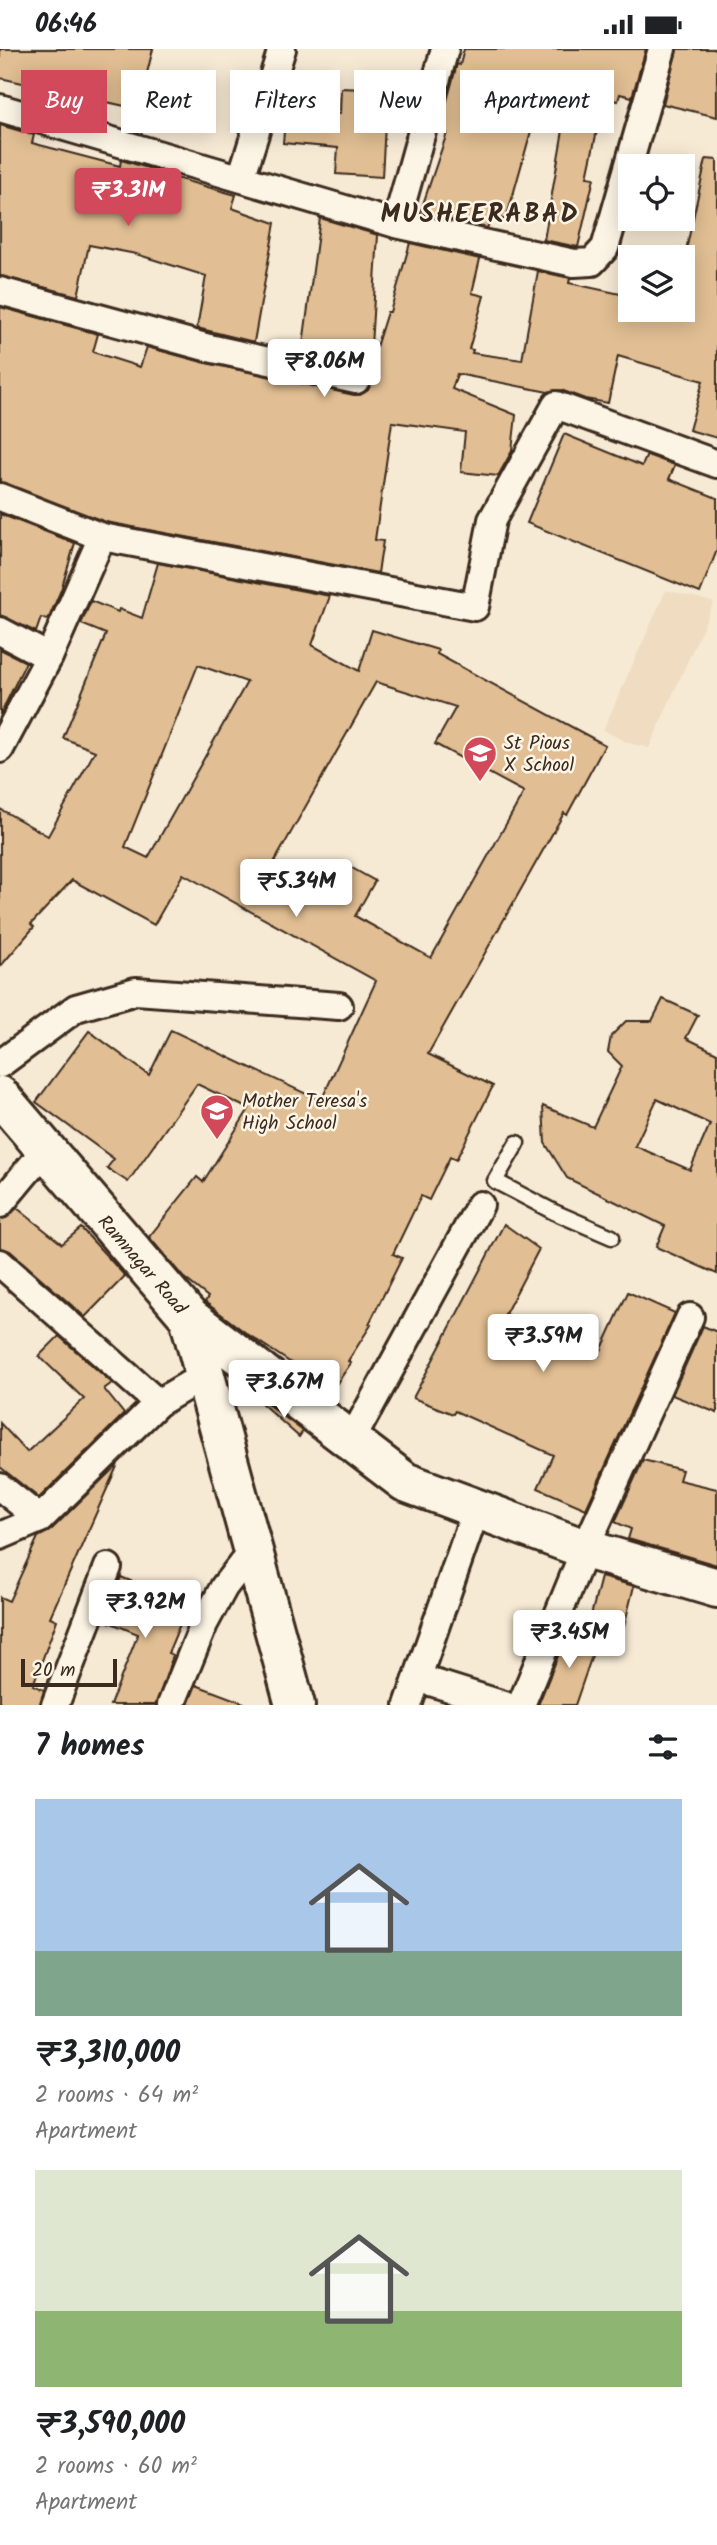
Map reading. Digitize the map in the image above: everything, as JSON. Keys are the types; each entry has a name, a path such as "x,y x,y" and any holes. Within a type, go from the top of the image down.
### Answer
{"main road":[{"name":"Ramnagar Road","path":"0,1096 189,1317 291,1702"},
{"path":"189,1317 405,1482 585,1549 717,1588"}],"street":[{"path":"241,178 282,49"},
{"path":"396,224 445,49"},
{"path":"0,108 396,224 575,263 592,262 606,248 662,49"},
{"path":"0,291 209,348 356,380"},
{"path":"0,497 102,537 475,607 492,520 556,405 717,464"},
{"path":"0,749 49,657 102,537"},
{"path":"0,631 49,657"},
{"path":"0,1065 76,1008 136,991 339,1006"},
{"path":"0,1204 45,1150"},
{"path":"351,1441 480,1205"},
{"path":"0,1263 158,1403"},
{"path":"521,1705 585,1549 690,1317"},
{"path":"0,1536 40,1520 158,1403 205,1375"},
{"path":"0,1487 40,1520"},
{"path":"408,1705 477,1507"},
{"path":"171,1705 204,1624 224,1587 252,1551"},
{"path":"55,1705 108,1567"},
{"path":"418,1678 504,1705"}],"lane":[{"path":"480,1205 517,1143"},
{"path":"495,1181 554,1212 612,1237"}],"shaded area":[{"path":"666,590 714,602 649,748 628,743 603,730"}],"building":[{"path":"0,49 153,49 148,70 121,70 121,105 107,102 107,70 21,70 21,83 0,78"},
{"path":"464,49 646,49 632,97 620,94 618,101 614,100 614,70 460,70 460,133 530,133 506,220 493,216 487,228 420,213 447,133 446,104 457,64 460,65"},
{"path":"677,49 717,49 717,117 663,104"},
{"path":"341,88 354,89 354,133 385,133 382,177 336,174 338,148 283,143 284,133 340,133"},
{"path":"0,125 34,135 32,143 120,166 121,160 236,195 232,208 275,223 254,342 197,328 206,276 136,254 89,245 78,296 0,276"},
{"path":"562,133 596,133 587,177 594,178 578,247 544,240"},
{"path":"706,159 717,160 717,438 689,430 703,381 618,356 608,403 585,399 561,390 548,392 457,374 452,389 516,415 512,451 498,476 461,472 465,432 392,422 375,540 383,541 378,573 106,522 0,482 0,307 98,334 93,352 140,367 147,347 206,363 360,395 368,390 371,383 371,375 366,368 302,352 320,218 378,235 371,346 376,347 387,312 390,312 410,243 480,259 472,293 484,296 469,349 473,350 472,353 522,360 538,271 570,278 569,283 618,293 618,322 695,322 695,245 687,245 690,231 695,231 695,209"},
{"path":"564,434 642,466 647,455 675,465 669,479 717,498 717,550 700,593 527,523"},
{"path":"0,514 75,543 61,590 48,620 41,618 36,632 0,615"},
{"path":"158,563 330,596 312,645 359,671 372,630 438,650 437,654 605,745 428,1054 493,1086 456,1160 450,1157 429,1200 421,1196 393,1254 402,1258 369,1324 371,1325 348,1361 351,1363 328,1396 291,1367 294,1365 205,1302 208,1297 183,1277 149,1237 197,1177 203,1182 249,1109 197,1084 128,1182 107,1168 114,1159 36,1102 89,1031 149,1075 171,1030 321,1101 376,981 183,874 154,925 72,880 31,924 34,927 0,967 0,809 48,836 95,751 63,738 106,634 81,624 91,601 142,618","holes":["198,665 247,682 148,858 125,847","376,682 456,707 435,744 524,792 431,958 355,916 375,881 343,863 325,896 272,866"]},
{"path":"0,649 26,662 0,715"},
{"path":"663,999 698,1015 686,1038 717,1053 717,1274 656,1247 665,1226 567,1178 545,1143 543,1106 593,1127 622,1066 608,1052 611,1036 626,1021 652,1021","holes":["657,1099 710,1124 690,1170 635,1146"]},
{"path":"17,1208 62,1244 81,1228 125,1276 85,1317 10,1251 0,1248 0,1219 6,1218"},
{"path":"504,1224 539,1249 505,1314 599,1355 628,1292 675,1313 586,1509 538,1488 553,1455 455,1411 453,1414 413,1398"},
{"path":"703,1326 717,1332 717,1413 672,1395"},
{"path":"59,1336 112,1383 104,1389 124,1414 39,1498 0,1467 0,1423 27,1452 84,1399 39,1356"},
{"path":"262,1400 303,1431 299,1437 260,1402"},
{"path":"643,1460 682,1470 679,1480 717,1489 717,1565 628,1539 631,1529 615,1522"},
{"path":"118,1464 50,1617 57,1620 33,1685 44,1690 40,1705 0,1705 0,1597 9,1601 38,1537 51,1530"},
{"path":"121,1577 188,1605 168,1653 173,1655 156,1705 110,1705 138,1634 104,1620"},
{"path":"601,1577 634,1586 621,1639 587,1631"},
{"path":"569,1629 598,1638 575,1705 538,1705"},
{"path":"196,1685 244,1703 188,1705"}],"place":[{"name":"St Pious X School","path":"480,783"},
{"name":"Mother Teresa's High School","path":"217,1141"}],"district":[{"name":"MUSHEERABAD","path":"480,213"}]}
